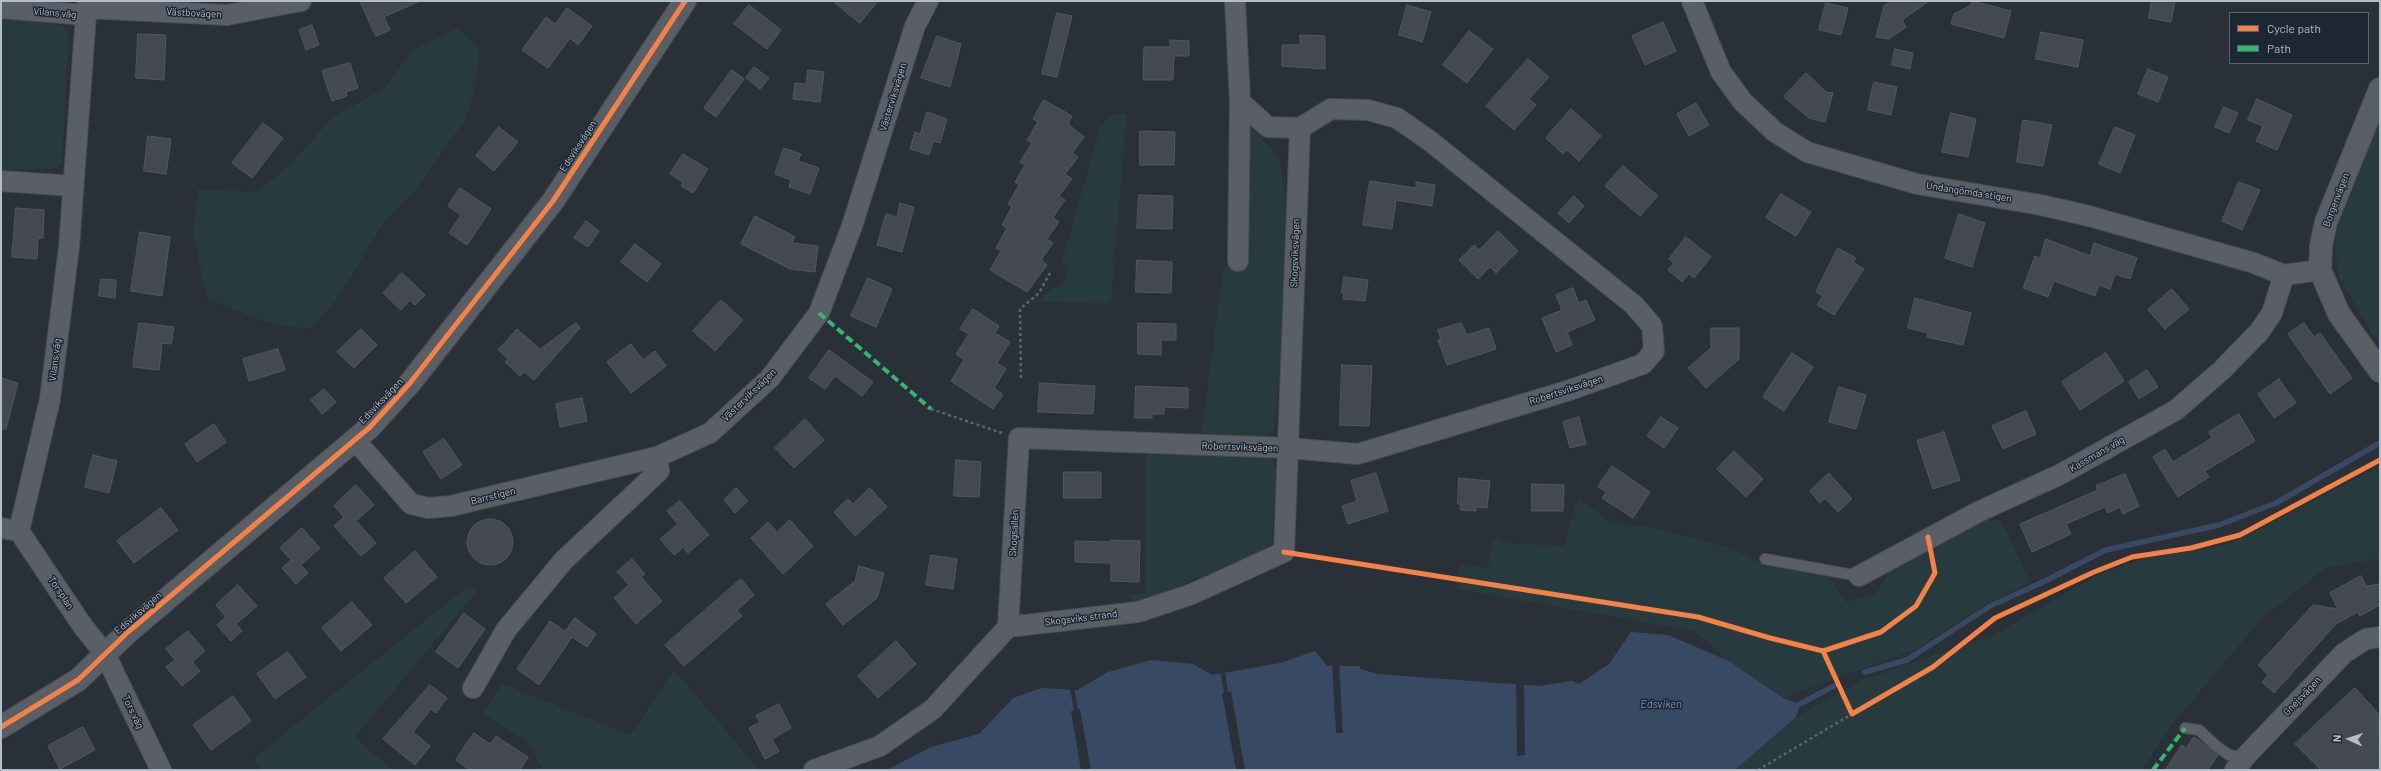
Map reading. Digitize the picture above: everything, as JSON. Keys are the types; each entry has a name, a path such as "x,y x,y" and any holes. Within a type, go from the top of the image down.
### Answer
{"street":[{"name":"Västbovägen","path":"86,8 227,15 301,1"},
{"name":"Edsviksvägen","path":"1,727 78,680 105,654 355,440 410,384 553,201 685,1"},
{"name":"Västerviksvägen","path":"657,457 710,433 770,378 819,313 852,226 915,26 928,1"},
{"path":"1235,1 1240,102 1238,261"},
{"name":"Undangömda stigen","path":"1692,1 1722,72 1743,102 1775,132 1807,152 1917,184 2041,205 2089,216 2254,263 2284,275 2320,270"},
{"name":"Vilans väg","path":"1,8 86,8 69,247 50,399 10,529"},
{"name":"Borgenvägen","path":"2380,89 2326,222 2321,246 2320,270 2338,314 2380,371"},
{"path":"1240,102 1268,127 1300,128"},
{"name":"Robertsviksvägen","path":"1019,438 1288,448 1358,454 1570,390 1644,364 1654,351 1652,326 1634,305 1430,141 1397,118 1368,110 1331,109 1300,128"},
{"name":"Skogsviksvägen","path":"1288,448 1300,128"},
{"path":"1,181 73,186"},
{"name":"Kassmans väg","path":"1859,576 1974,514 2059,475 2176,410 2222,370 2259,332 2272,313 2284,275"},
{"name":"Skogsallén","path":"1008,627 1019,438"},
{"name":"Barrstigen","path":"355,440 411,504 428,508 451,506 657,457"},
{"name":"Skogsviks strand","path":"1008,627 1138,612 1192,594 1284,552 1288,448"},
{"path":"473,688 506,630 564,560 659,471 657,457"},
{"name":"Torsplan","path":"10,529 105,654"},
{"path":"814,770 880,746 933,709 1008,627"},
{"name":"Gnejsvägen","path":"2239,764 2344,653 2366,639 2380,637"},
{"name":"Tors väg","path":"105,654 161,770"}],"lane":[{"path":"1765,559 1859,576"},
{"path":"2185,728 2199,730 2239,764"}],"path":[{"path":"1021,378 1020,309 1039,293 1050,273"},
{"path":"931,408 1019,438"},
{"path":"1848,707 1852,714"},
{"path":"1758,770 1858,710"}],"green space":[{"path":"1,16 45,18 44,22 63,26 69,32 62,165 51,169 1,170"},
{"path":"458,28 479,47 477,78 467,117 415,190 382,225 339,296 311,329 268,323 207,299 193,231 198,189 256,192 290,165 331,119 385,88 411,51"},
{"path":"1127,113 1111,303 1038,302 1051,289 1065,282 1068,268 1062,261 1100,128 1109,115"},
{"path":"2380,113 2380,347 2339,277 2335,246 2337,228"},
{"path":"1250,126 1280,159 1285,195 1281,360 1275,427 1271,433 1263,438 1201,434 1224,266 1243,264"},
{"path":"1146,452 1255,453 1272,459 1276,470 1272,544 1265,552 1144,599 1132,601 1130,594 1146,593"},
{"path":"2380,466 2380,558 2326,568 2264,616 2169,728 2142,770 1735,770 1796,717 1860,681 1996,634 2097,575 2142,559 2230,544"},
{"path":"1578,498 1611,523 1652,527 1733,549 1757,562 1778,567 1825,572 1846,602 1876,594 1894,564 1981,520 2001,520 2030,582 1988,603 1916,649 1783,698 1729,661 1694,631 1457,589 1460,563 1488,568 1493,537 1506,543 1563,546"},
{"path":"469,585 477,590 476,592 355,737 392,770 262,770 254,758"},
{"path":"674,669 759,770 543,770 528,742 483,713 503,684 631,735"}],"water":[{"name":"Edsviken","path":"1631,632 1668,635 1729,661 1783,698 1800,704 1796,717 1735,770 887,770 931,747 979,734 1013,698 1041,688 1077,690 1108,672 1151,660 1193,664 1212,675 1280,663 1315,651 1327,666 1360,666 1360,669 1378,674 1539,686 1572,681 1579,684 1609,664"}],"pier":[{"path":"1332,664 1339,664 1343,733 1336,733"},
{"path":"1225,673 1228,692 1231,691 1245,770 1236,770 1222,693 1224,693 1221,674"},
{"path":"1516,682 1524,683 1525,755 1517,756"},
{"path":"1074,688 1078,709 1080,709 1091,770 1081,770 1071,711 1074,710 1070,689"}],"building":[{"path":"360,1 420,1 384,17 390,30 376,36"},
{"path":"833,1 878,1 860,23"},
{"path":"1892,1 1929,1 1902,20 1906,27 1889,39 1876,37 1884,6"},
{"path":"1972,1 2011,11 2004,38 1951,24 1954,14 1971,5"},
{"path":"2152,1 2175,1 2171,22 2149,18"},
{"path":"1826,3 1848,8 1841,35 1819,30"},
{"path":"749,5 781,30 767,49 734,24"},
{"path":"1407,5 1431,12 1422,42 1399,35"},
{"path":"567,8 592,26 578,45 570,38 548,68 522,50 546,17 555,24"},
{"path":"1057,13 1072,16 1057,77 1042,74"},
{"path":"1663,22 1676,51 1645,65 1632,36"},
{"path":"312,25 319,45 306,50 299,30"},
{"path":"1469,31 1493,49 1467,83 1443,65"},
{"path":"2041,32 2083,40 2078,67 2036,59"},
{"path":"138,34 166,35 164,80 136,78"},
{"path":"1300,35 1325,36 1325,69 1282,66 1282,45 1300,45"},
{"path":"937,36 961,44 950,87 921,78"},
{"path":"1170,40 1189,41 1189,56 1174,56 1173,80 1143,80 1144,47 1170,47"},
{"path":"1895,49 1913,53 1910,69 1892,65"},
{"path":"1528,59 1549,77 1529,99 1536,105 1514,130 1486,106"},
{"path":"350,63 358,88 346,92 347,96 332,101 322,71"},
{"path":"754,67 769,78 760,89 746,78"},
{"path":"2148,69 2168,77 2158,102 2138,94"},
{"path":"732,70 744,79 716,117 704,108"},
{"path":"808,70 824,72 820,102 793,99 795,83 806,84"},
{"path":"1806,73 1826,92 1833,93 1825,122 1809,118 1784,97"},
{"path":"1874,82 1897,87 1891,115 1868,110"},
{"path":"2257,99 2292,115 2277,150 2256,141 2263,126 2248,120"},
{"path":"1044,100 1072,116 1068,124 1084,137 1072,153 1078,157 1065,174 1072,179 1059,196 1065,200 1053,217 1059,222 1047,239 1053,243 1041,260 1047,265 1027,292 990,270 1001,251 996,248 1007,228 1002,225 1012,207 1008,204 1019,185 1015,182 1025,165 1020,162 1032,143 1027,140 1038,122 1033,119"},
{"path":"1696,103 1709,125 1689,136 1677,114"},
{"path":"2224,107 2238,113 2229,133 2215,127"},
{"path":"1571,109 1601,136 1579,161 1567,150 1563,154 1546,138"},
{"path":"927,112 947,119 940,143 933,141 929,155 910,149 915,132 920,134"},
{"path":"1951,113 1976,119 1968,157 1942,152"},
{"path":"2023,120 2052,125 2043,166 2017,162"},
{"path":"263,123 283,138 252,178 232,163"},
{"path":"499,127 518,142 494,171 476,156"},
{"path":"2115,127 2135,135 2120,173 2099,164"},
{"path":"1140,131 1175,132 1174,165 1140,165"},
{"path":"148,136 171,139 166,174 144,171"},
{"path":"784,148 801,154 798,161 819,168 810,194 789,187 791,180 775,174"},
{"path":"683,154 708,169 693,193 681,186 683,182 670,174"},
{"path":"1623,166 1658,196 1640,216 1605,186"},
{"path":"1370,181 1416,188 1416,182 1435,185 1432,206 1396,200 1392,229 1363,225"},
{"path":"2239,182 2260,190 2242,230 2222,221"},
{"path":"460,188 491,209 467,245 449,233 461,215 448,206"},
{"path":"1781,194 1811,212 1796,236 1766,218"},
{"path":"1139,195 1173,196 1172,229 1137,228"},
{"path":"1574,196 1584,206 1569,223 1558,213"},
{"path":"900,203 914,207 902,252 877,245 886,214 897,217"},
{"path":"16,208 44,210 43,238 38,238 37,259 12,257"},
{"path":"1959,214 1985,223 1972,267 1945,258"},
{"path":"755,216 795,237 792,243 818,246 815,272 790,269 741,244"},
{"path":"586,221 599,231 588,247 574,238"},
{"path":"1498,231 1518,251 1496,273 1490,267 1478,279 1459,260 1474,245 1479,250"},
{"path":"140,232 170,237 162,296 131,291"},
{"path":"1686,237 1711,257 1694,278 1689,274 1682,282 1668,270 1674,263 1669,259"},
{"path":"2046,239 2090,256 2094,243 2137,258 2130,279 2115,274 2110,289 2099,285 2095,296 2054,281 2048,297 2023,288 2035,256 2040,258"},
{"path":"635,244 661,264 647,282 621,262"},
{"path":"1838,248 1856,258 1853,262 1864,269 1834,315 1817,305 1823,296 1816,292"},
{"path":"1137,260 1172,262 1171,293 1136,292"},
{"path":"402,273 425,295 415,305 410,300 401,310 383,293"},
{"path":"1344,277 1368,280 1365,301 1343,299 1344,293 1342,293"},
{"path":"868,278 892,289 876,327 851,316"},
{"path":"101,279 116,280 115,298 99,296"},
{"path":"1573,288 1579,303 1586,300 1595,320 1567,332 1572,345 1556,352 1542,318 1562,310 1556,295"},
{"path":"2172,289 2189,309 2165,329 2148,310"},
{"path":"1915,298 1971,313 1963,345 1927,337 1928,333 1908,328"},
{"path":"721,300 743,320 715,351 693,331"},
{"path":"973,309 999,326 995,333 1010,342 997,363 1006,369 994,388 1003,395 993,409 951,381 964,360 956,354 969,334 960,329"},
{"path":"139,323 174,327 171,344 162,343 159,370 133,367"},
{"path":"576,323 580,328 534,380 524,372 520,376 505,362 508,359 498,350 517,329 540,349"},
{"path":"1138,323 1176,324 1176,340 1161,340 1161,355 1138,354"},
{"path":"1461,323 1467,335 1489,328 1496,349 1447,365 1438,340 1441,339 1438,330"},
{"path":"2304,323 2314,337 2320,333 2352,378 2330,394 2288,334"},
{"path":"1711,328 1739,328 1739,359 1706,388 1688,368 1711,348"},
{"path":"361,329 377,345 354,368 337,352"},
{"path":"631,344 643,360 655,351 666,366 631,393 607,362"},
{"path":"278,349 285,370 249,381 243,359"},
{"path":"829,350 873,382 862,396 835,376 825,389 809,378"},
{"path":"1792,353 1813,367 1784,411 1763,397"},
{"path":"2106,353 2124,381 2080,410 2062,382"},
{"path":"1342,365 1372,366 1369,426 1340,425"},
{"path":"2147,370 2158,387 2139,399 2129,382"},
{"path":"1,378 18,383 6,429 1,429"},
{"path":"2279,379 2296,403 2274,418 2258,394"},
{"path":"1040,383 1095,386 1093,414 1038,412"},
{"path":"1136,386 1188,388 1188,408 1164,407 1164,414 1152,414 1152,418 1135,418"},
{"path":"1839,387 1866,395 1856,429 1829,422"},
{"path":"324,389 336,402 322,414 311,400"},
{"path":"582,398 587,421 560,427 556,404"},
{"path":"2026,411 2036,434 2003,449 1992,426"},
{"path":"2239,414 2255,441 2205,471 2209,477 2178,497 2153,457 2165,449 2173,462 2212,438 2209,432"},
{"path":"1579,417 1586,444 1570,448 1563,422"},
{"path":"1661,417 1678,428 1664,448 1647,436"},
{"path":"805,419 824,440 794,468 775,448"},
{"path":"214,424 226,442 197,462 185,444"},
{"path":"1944,432 1960,480 1933,489 1917,441"},
{"path":"444,439 462,465 441,479 423,452"},
{"path":"1734,451 1763,479 1746,497 1717,469"},
{"path":"93,455 117,461 109,493 85,487"},
{"path":"956,460 981,462 979,497 954,496"},
{"path":"1612,466 1650,492 1633,518 1602,498 1606,492 1598,487"},
{"path":"1064,472 1101,472 1101,498 1064,498"},
{"path":"1376,473 1388,511 1348,524 1342,506 1357,501 1351,481"},
{"path":"1829,473 1852,499 1838,512 1825,498 1820,503 1810,491"},
{"path":"2125,474 2139,506 2123,514 2120,507 2108,513 2105,507 2066,524 2071,534 2032,552 2020,524 2098,490 2096,486"},
{"path":"1459,478 1490,481 1487,508 1476,507 1476,511 1460,510 1461,504 1458,504"},
{"path":"1532,484 1564,485 1563,511 1532,511"},
{"path":"356,485 374,505 356,521 376,543 361,556 334,526 344,517 334,506"},
{"path":"736,488 748,501 735,513 724,500"},
{"path":"870,488 887,507 855,536 834,512 848,499 853,504"},
{"path":"680,501 709,535 688,553 683,547 674,555 660,539 678,524 667,511"},
{"path":"161,508 178,530 134,563 117,541"},
{"path":"486,519 494,519 503,523 509,529 513,542 509,555 503,561 494,565 486,565 477,561 471,555 467,546 467,538 471,529 477,523"},
{"path":"790,520 813,546 783,574 751,538 768,522 777,532"},
{"path":"302,528 320,548 301,565 308,573 296,584 282,568 291,560 280,548"},
{"path":"1111,540 1140,541 1139,582 1111,581 1111,563 1075,562 1075,541 1111,542"},
{"path":"415,551 437,577 406,603 384,578"},
{"path":"931,555 957,559 953,589 926,585"},
{"path":"632,559 645,574 641,577 662,601 636,624 614,598 629,585 617,572"},
{"path":"859,566 884,573 877,598 843,625 826,604 855,581"},
{"path":"2361,576 2366,586 2380,584 2380,605 2360,616 2358,612 2336,624 2274,693 2262,682 2268,675 2258,665 2313,605 2338,609 2330,593"},
{"path":"741,579 754,595 737,610 742,616 684,666 665,645"},
{"path":"238,585 257,606 236,624 242,631 231,641 217,625 226,617 216,605"},
{"path":"352,602 372,625 341,651 322,628"},
{"path":"464,613 485,629 458,668 436,652"},
{"path":"575,618 596,634 587,647 572,637 539,685 517,669 550,621 565,631"},
{"path":"188,631 205,651 192,662 200,671 182,686 166,667 175,660 166,649"},
{"path":"896,641 916,664 878,698 858,676"},
{"path":"288,652 306,677 275,699 257,674"},
{"path":"430,685 447,698 436,713 431,709 413,732 430,746 415,765 383,739"},
{"path":"2355,688 2378,713 2380,770 2321,770 2295,744"},
{"path":"233,696 251,721 211,750 193,725"},
{"path":"779,704 791,728 772,739 779,751 765,759 749,728 760,722 756,716"},
{"path":"83,727 95,750 60,769 48,746"},
{"path":"474,733 490,744 496,736 528,757 520,770 470,770 456,760"},
{"path":"2194,737 2218,755 2208,770 2165,770 2182,745 2186,748"}],"waterway":[{"path":"1865,672 1907,660 1990,606 2041,583 2106,550 2219,525 2276,503 2380,443"},
{"path":"1800,704 1834,686"}],"marked path":[{"path":"819,313 931,409"},
{"path":"2153,770 2185,728"}],"cycle path":[{"path":"1,727 78,680 128,632 370,427 410,383 553,201 685,1"},
{"path":"1823,651 1852,714 1933,667 1995,618 2094,572 2132,557 2191,548 2240,535 2380,460"},
{"path":"1284,552 1698,617 1770,638 1823,651 1881,632 1916,606 1935,573 1928,537"}]}
